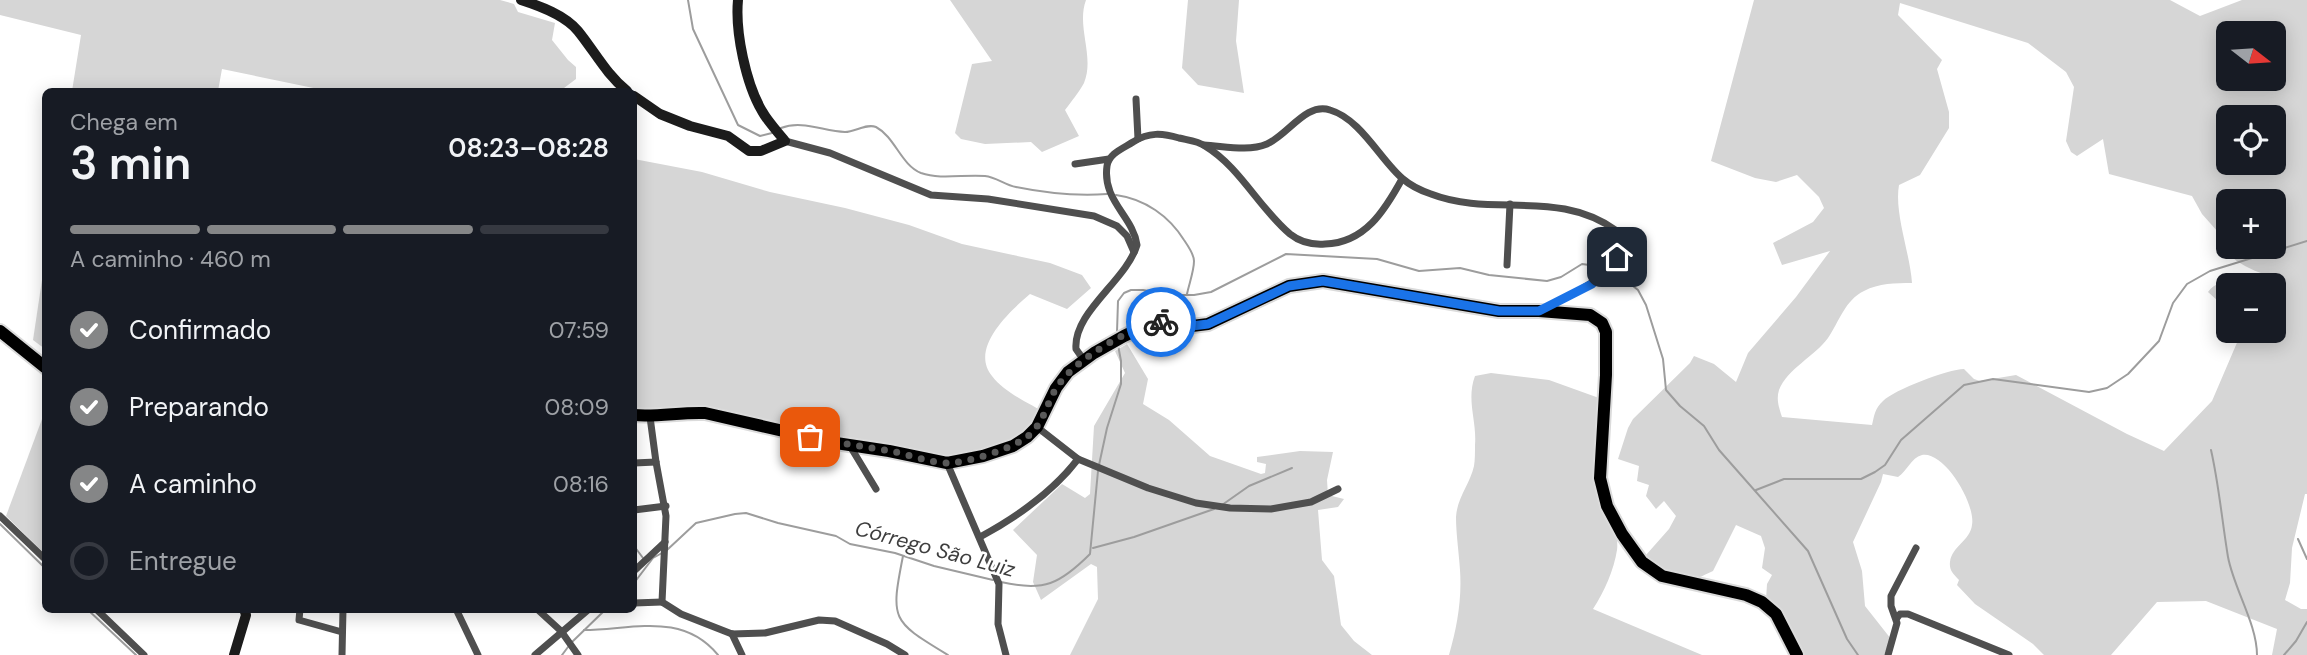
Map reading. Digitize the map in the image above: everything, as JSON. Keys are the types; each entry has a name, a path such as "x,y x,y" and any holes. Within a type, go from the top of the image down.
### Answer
{"main road":[{"path":"637,415 705,413 947,463 983,456 1013,446 1027,437 1037,427 1056,388 1068,372 1083,359 1124,336 1151,323 1162,321 1192,326 1208,324 1278,291 1309,282 1347,284 1499,311 1590,315 1602,323 1605,331 1606,375 1600,478 1606,506 1634,552 1651,570 1662,576 1746,595 1762,602 1776,614 1797,655"},
{"path":"0,331 42,365"}],"street":[{"path":"521,0 539,6 572,25 611,77 624,88"},
{"path":"738,0 741,44 753,93 762,112 785,141 830,153 931,195 988,199 1094,216 1117,226 1127,236 1134,253"},
{"path":"637,98 660,114 690,126 728,136 749,151 761,151 785,141"},
{"path":"1136,99 1139,139"},
{"path":"1083,359 1076,349 1086,316 1122,273 1134,253 1136,238 1111,196 1107,176 1110,159 1114,154 1139,139 1157,133 1203,145 1257,148 1280,138 1308,112 1320,108 1341,116 1368,139 1402,178 1418,188 1459,202 1565,208 1589,215 1617,231 1620,238 1617,257 1592,284 1539,311"},
{"path":"1203,145 1233,170 1276,221 1292,236 1307,243 1335,244 1351,239 1368,228 1382,213 1402,178"},
{"path":"1075,164 1110,159"},
{"path":"1507,265 1510,204"},
{"path":"650,417 666,506 662,602"},
{"path":"1037,427 1078,459 1148,488 1196,503 1252,510 1294,506 1311,502 1338,489"},
{"path":"850,445 876,489"},
{"path":"980,537 1011,520 1036,501 1078,459"},
{"path":"637,463 656,462"},
{"path":"947,463 999,584 998,624 1006,655"},
{"path":"637,510 666,506"},
{"path":"0,516 42,556"},
{"path":"637,568 665,541"},
{"path":"1888,655 1896,618 1891,596 1916,548"},
{"path":"637,603 662,602 681,614 732,634 783,630 827,620 868,635 905,655"},
{"path":"100,613 144,655"},
{"path":"234,655 247,613"},
{"path":"300,613 299,620 342,632"},
{"path":"342,655 343,613"},
{"path":"458,613 478,655"},
{"path":"541,613 563,634 576,653"},
{"path":"535,655 585,613"},
{"path":"1896,618 1900,614 1908,614 2009,655"},
{"path":"732,634 742,655"}],"shaded area":[{"path":"0,0 500,0 514,4 518,12 555,23 552,40 576,67 576,79 564,88 314,88 222,69 219,88 72,88 81,35 0,15"},
{"path":"950,0 1086,0 1083,21 1087,73 1084,83 1065,110 1079,136 1042,152 1031,142 985,144 961,139 955,133 972,64 992,61"},
{"path":"1188,0 1239,0 1236,41 1244,93 1198,85 1182,68"},
{"path":"1754,0 2170,0 2200,16 2242,0 2307,0 2307,494 2292,548 2290,583 2285,600 2301,609 2307,609 2307,655 2272,655 2277,629 2206,601 2157,602 2111,655 2044,655 2033,644 1975,604 1957,585 1959,580 1950,567 1951,556 1971,531 1972,516 1957,481 1940,461 1931,456 1918,457 1898,477 1883,474 1853,542 1862,571 1865,606 1891,639 1884,655 1803,655 1766,600 1767,584 1772,575 1762,568 1765,548 1761,536 1736,525 1713,571 1691,579 1671,575 1654,565 1646,555 1669,529 1676,516 1664,501 1656,509 1646,496 1649,485 1637,481 1639,466 1618,459 1633,419 1694,356 1714,364 1736,382 1748,353 1796,297 1830,251 1782,265 1773,243 1813,222 1824,208 1819,197 1797,175 1776,182 1755,178 1711,161","holes":["1900,3 2028,43 2066,72 2074,87 2066,141 2071,152 2077,156 2103,139 2109,174 2192,196 2202,214 2216,230 2216,189 2286,189 2286,259 2234,259 2262,273 2286,273 2286,343 2237,343 2212,401 2164,451 2016,375 1980,381 1964,369 1934,376 1889,396 1878,406 1872,425 1782,417 1778,397 1783,382 1828,338 1852,300 1875,286 1912,283 1900,220 1899,185 1920,175 1949,128 1949,112 1937,69 1942,60 1898,15"]},
{"path":"637,160 702,172 770,192 909,225 962,244 1050,263 1082,275 1091,288 1067,309 1030,294 1003,320 989,342 985,354 986,365 992,376 1010,393 1047,414 1008,447 945,458 716,411 637,413"},
{"path":"42,280 42,347 33,340"},
{"path":"2216,285 2216,299 2208,292"},
{"path":"1127,344 1148,379 1143,404 1169,420 1210,456 1261,474 1265,473 1266,464 1257,462 1257,457 1300,451 1333,452 1327,480 1328,495 1344,499 1338,507 1318,510 1322,560 1334,576 1341,625 1354,641 1372,655 1070,655 1098,599 1097,567 1091,564 1041,600 1033,582 1037,555 1013,530 1062,484 1085,498 1090,494 1094,426 1125,373 1115,351"},
{"path":"1491,373 1549,380 1599,398 1598,489 1618,533 1614,565 1593,609 1702,655 1449,655 1457,624 1460,592 1457,510 1475,461 1472,385 1475,376"},
{"path":"42,419 42,551 6,516"}],"waterway":[{"name":"Córrego São Luiz","path":"688,0 693,29 738,125 760,136 772,133"},
{"name":"Córrego São Luiz","path":"781,128 805,125 845,132 872,126 883,132 908,164 921,173 937,176 985,176 1012,186 1050,192 1107,194"},
{"name":"Córrego São Luiz","path":"1116,195 1137,200 1155,210 1178,231 1194,258 1187,294"},
{"path":"1756,490 1784,479 1861,479 1875,472 1885,465 1901,440 1964,385 1993,379 2089,392 2107,388 2128,374 2159,341 2173,303 2187,284 2210,271 2307,241"},
{"path":"1117,332 1118,301 1124,293 1131,290 1171,295 1211,292 1286,254 1377,259 1419,271 1460,268 1489,275 1547,281 1561,277 1582,264 1604,267"},
{"path":"1613,270 1638,290 1646,305 1663,359 1666,390 1704,426 1719,450 1808,551 1847,639 1858,655"},
{"name":"Córrego São Luiz","path":"1099,465 1121,384 1118,345"},
{"path":"2211,450 2228,557 2253,631 2257,655"},
{"path":"1222,505 1249,486 1292,468"},
{"name":"Córrego São Luiz","path":"1001,582 1029,586 1050,583 1060,579 1090,554 1098,471"},
{"path":"1093,548 1134,537 1214,509"},
{"name":"Córrego São Luiz","path":"667,550 696,523 746,513 836,536 850,544 895,553 934,566 993,580"},
{"path":"0,524 42,565"},
{"path":"2298,539 2307,559"},
{"path":"637,550 643,558"},
{"name":"Córrego São Luiz","path":"637,579 653,558 662,553"},
{"path":"903,556 897,594 900,617 916,634 948,655"},
{"path":"91,613 136,655"},
{"name":"Córrego São Luiz","path":"571,643 602,613"},
{"path":"2284,655 2307,622"},
{"path":"584,630 638,626 672,628 704,641 718,655"},
{"name":"Córrego São Luiz","path":"562,655 568,647"}],"way so far":[{"path":"810,437 947,463 983,456 1013,446 1027,437 1043,417 1056,388 1068,372 1083,359 1140,328 1161,322"}],"route":[{"path":"1161,322 1201,326 1289,286 1323,281 1499,311 1539,311 1592,284 1617,257"}]}
